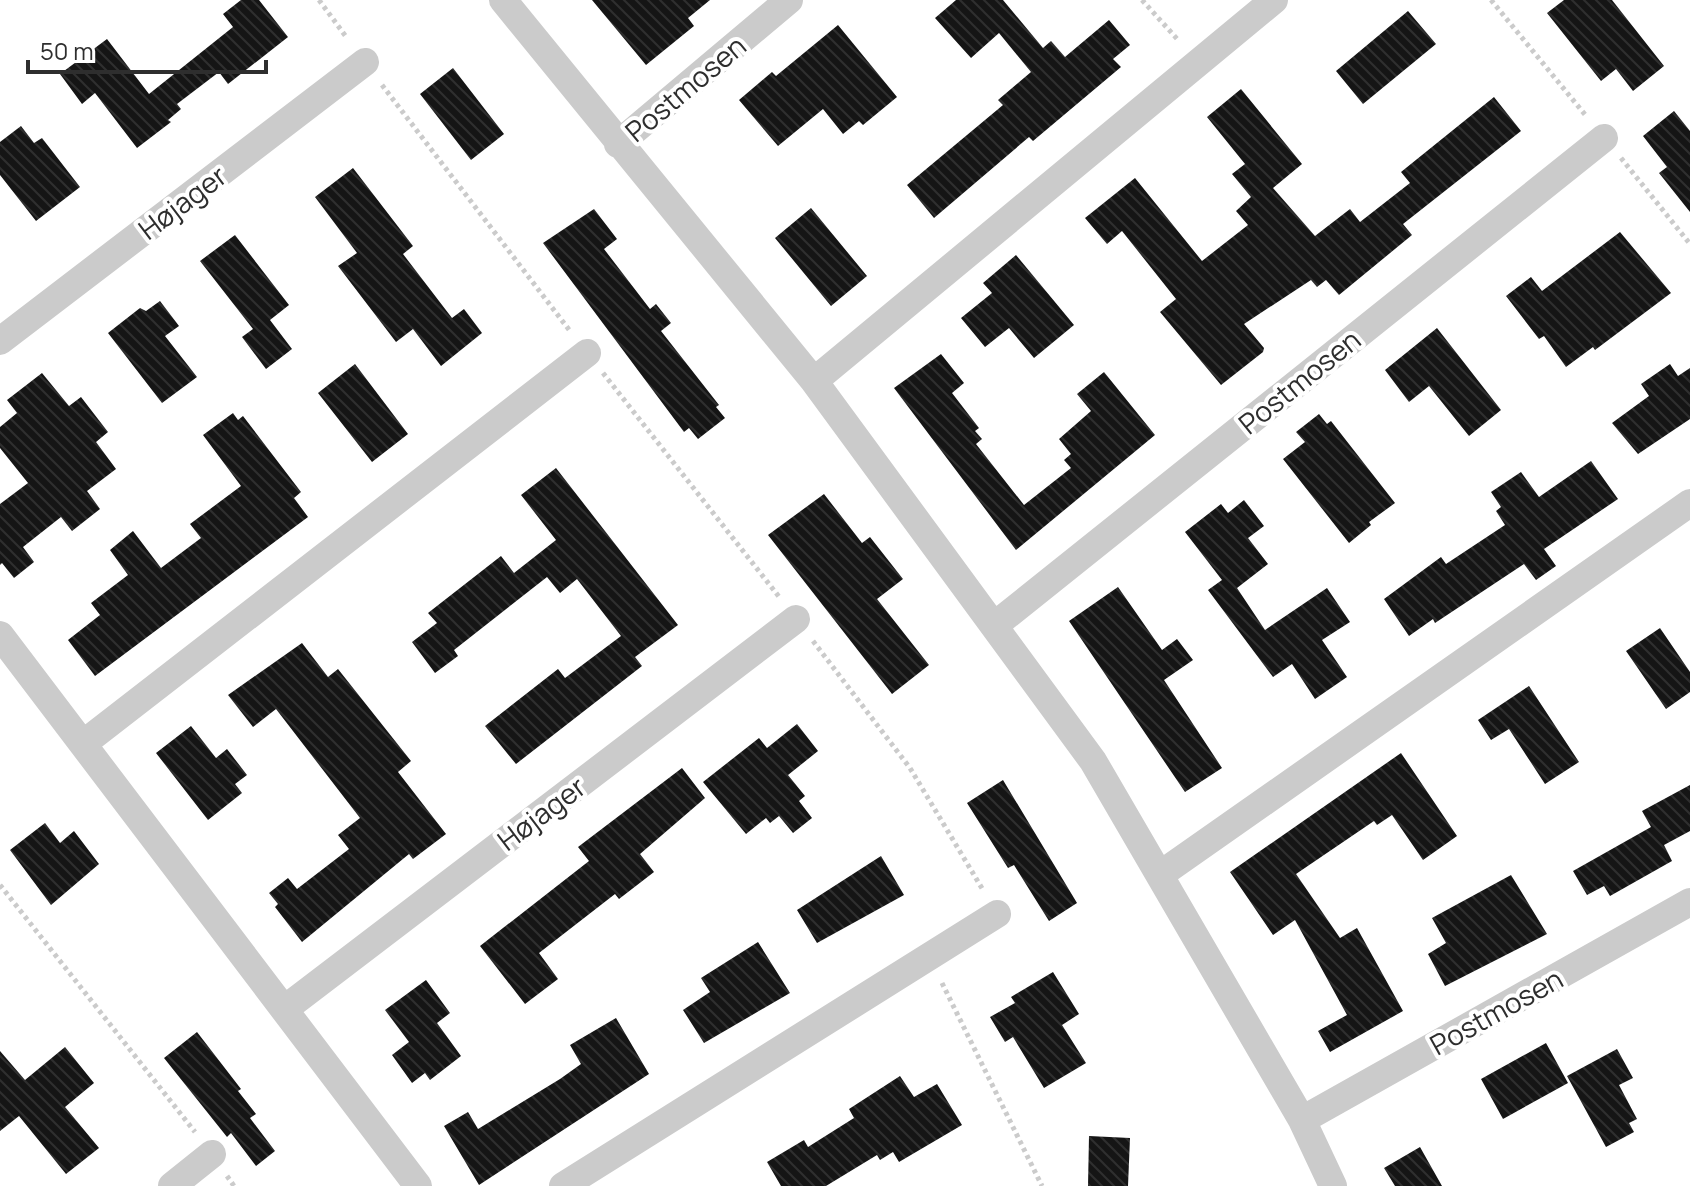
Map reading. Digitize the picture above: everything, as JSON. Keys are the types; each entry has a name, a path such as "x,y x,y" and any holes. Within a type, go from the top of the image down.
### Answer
{"street":[{"name":"Postmosen","path":"503,0 814,381 1093,761 1302,1120 1333,1186"},
{"name":"Postmosen","path":"618,144 789,0"},
{"path":"814,381 1274,0"},
{"name":"Højager","path":"0,341 365,62"},
{"name":"Postmosen","path":"995,625 1604,138"},
{"path":"84,743 587,353"},
{"path":"1161,874 1690,503"},
{"name":"Højager","path":"286,1008 796,619"},
{"path":"0,635 286,1008 418,1186"},
{"name":"Postmosen","path":"1302,1120 1690,902"},
{"path":"563,1186 997,914"},
{"path":"172,1186 212,1154"}],"path":[{"path":"319,0 587,353 910,768 997,914"},
{"path":"1142,0 1199,63"},
{"path":"0,885 234,1186"},
{"path":"929,957 1042,1186"}],"building":[{"path":"241,0 259,0 288,37 228,84 219,72 177,104 181,109 168,120 171,122 137,148 95,93 82,104 60,74 107,39 149,94 233,27 223,14"},
{"path":"592,0 710,0 688,18 694,26 646,65"},
{"path":"956,0 1003,0 1043,48 1051,41 1065,57 1109,20 1130,45 1113,59 1121,67 1033,141 1029,137 934,218 907,185 1003,105 998,100 1031,72 999,33 971,58 935,18"},
{"path":"1564,0 1612,0 1664,66 1633,91 1616,69 1601,81 1547,13"},
{"path":"1408,11 1436,44 1363,104 1336,71"},
{"path":"838,25 897,97 863,125 859,121 843,134 823,109 778,146 739,100 772,72 776,76"},
{"path":"453,68 504,134 471,160 420,94"},
{"path":"1241,89 1302,164 1273,188 1315,236 1350,209 1360,222 1410,183 1401,172 1494,97 1521,131 1403,224 1412,235 1339,295 1326,280 1317,287 1311,280 1244,324 1264,348 1263,352 1221,385 1160,312 1176,299 1122,231 1107,244 1085,218 1135,178 1202,261 1248,225 1236,211 1251,197 1232,174 1245,164 1207,117"},
{"path":"1674,111 1690,131 1690,212 1659,173 1667,167 1643,136"},
{"path":"21,126 34,143 42,138 80,187 36,221 0,175 0,142"},
{"path":"353,168 413,246 403,254 452,318 464,309 482,333 441,366 413,329 396,342 338,266 357,253 315,197"},
{"path":"811,208 867,276 831,306 775,238"},
{"path":"594,209 617,239 604,249 650,309 656,304 671,323 661,331 719,405 716,407 725,418 698,439 689,428 684,432 543,243"},
{"path":"1620,232 1671,293 1595,350 1593,347 1566,367 1544,336 1539,339 1506,296 1531,277 1542,291"},
{"path":"235,235 289,305 270,320 292,349 266,369 242,337 253,329 200,261"},
{"path":"1016,255 1074,325 1034,358 1009,328 985,347 961,318 992,293 983,283"},
{"path":"160,301 179,326 165,336 197,377 162,403 108,333 140,308 146,311"},
{"path":"1437,328 1501,410 1469,436 1429,386 1409,402 1385,370"},
{"path":"941,354 964,383 952,393 979,428 975,431 982,439 976,444 1024,505 1071,468 1064,460 1071,454 1059,439 1091,411 1077,394 1104,372 1155,435 1016,550 894,388"},
{"path":"355,364 408,434 372,462 318,393"},
{"path":"1670,364 1678,376 1690,368 1690,419 1638,454 1612,423 1649,396 1641,384"},
{"path":"42,373 69,406 81,397 108,432 96,442 116,469 87,491 100,509 72,531 61,517 23,547 34,562 14,578 2,563 0,565 0,504 28,483 0,448 0,427 17,413 7,400"},
{"path":"233,413 238,420 243,416 301,492 294,498 308,517 95,676 68,640 100,615 91,603 128,575 110,550 133,531 161,568 201,538 190,524 241,486 203,435"},
{"path":"1319,414 1327,424 1331,421 1395,503 1369,522 1371,525 1349,543 1283,459 1305,442 1296,432"},
{"path":"1591,461 1618,499 1544,549 1556,566 1536,580 1524,564 1435,623 1433,619 1409,636 1384,599 1441,557 1446,564 1505,525 1496,511 1501,507 1491,492 1521,472 1539,497"},
{"path":"556,468 678,625 635,657 642,666 516,764 485,726 558,669 565,678 621,636 577,579 560,593 547,577 454,650 458,656 435,673 412,642 437,623 428,613 501,556 514,573 556,540 521,495"},
{"path":"824,494 862,543 870,537 903,579 877,599 929,665 892,694 768,535"},
{"path":"1244,500 1264,526 1248,538 1268,564 1237,588 1265,630 1327,588 1350,622 1322,640 1347,677 1315,699 1292,664 1273,677 1208,590 1222,580 1185,532 1221,504 1228,513"},
{"path":"1118,587 1162,650 1177,639 1193,660 1164,680 1222,768 1185,792 1069,621"},
{"path":"1660,628 1690,672 1690,692 1666,709 1626,651"},
{"path":"302,643 328,677 338,669 411,761 398,772 446,834 413,859 409,854 302,942 275,907 278,904 269,893 288,878 297,889 349,849 338,835 360,818 276,709 253,727 228,695"},
{"path":"1529,686 1579,762 1545,784 1509,729 1491,740 1478,720"},
{"path":"797,724 818,751 788,775 805,796 799,801 812,818 793,833 779,816 770,823 766,818 746,834 703,782 759,738 767,748"},
{"path":"191,726 216,758 227,749 247,775 235,784 242,793 208,820 156,753"},
{"path":"1401,753 1457,836 1423,860 1392,815 1377,825 1374,821 1296,874 1340,938 1357,928 1403,1011 1330,1052 1318,1031 1347,1015 1295,920 1273,935 1230,872"},
{"path":"682,768 705,798 640,854 654,872 619,899 615,894 539,953 558,979 525,1004 480,946 589,861 578,847"},
{"path":"1003,780 1077,903 1049,921 1014,865 1008,868 967,803"},
{"path":"1690,785 1690,831 1664,845 1672,861 1610,896 1604,886 1587,895 1573,871 1651,827 1642,811"},
{"path":"45,823 60,843 74,831 99,864 51,905 10,850"},
{"path":"881,856 904,895 817,943 797,910"},
{"path":"1511,875 1547,934 1445,986 1428,954 1446,943 1432,918"},
{"path":"758,942 790,993 704,1043 683,1010 710,992 701,978"},
{"path":"1053,972 1079,1014 1062,1025 1086,1063 1044,1088 1013,1037 1005,1042 990,1017 1015,1003 1011,997"},
{"path":"426,980 450,1013 437,1023 461,1056 430,1080 425,1073 412,1083 392,1055 409,1042 385,1010"},
{"path":"616,1018 649,1074 479,1185 444,1126 468,1112 478,1129 560,1079 581,1064 570,1045"},
{"path":"197,1032 241,1089 238,1091 256,1114 250,1118 275,1151 256,1166 231,1133 227,1137 164,1058"},
{"path":"1546,1043 1568,1083 1503,1119 1481,1079"},
{"path":"65,1047 94,1083 65,1107 99,1148 66,1174 19,1116 0,1131 0,1051 25,1080"},
{"path":"1617,1049 1633,1078 1619,1085 1637,1119 1629,1123 1634,1132 1606,1147 1567,1076"},
{"path":"900,1076 914,1097 937,1084 962,1125 899,1162 893,1152 880,1160 877,1155 826,1186 781,1186 767,1162 804,1140 808,1147 854,1118 849,1109"},
{"path":"1089,1136 1130,1138 1128,1186 1088,1186"},
{"path":"1420,1147 1442,1186 1395,1186 1384,1168"}]}
